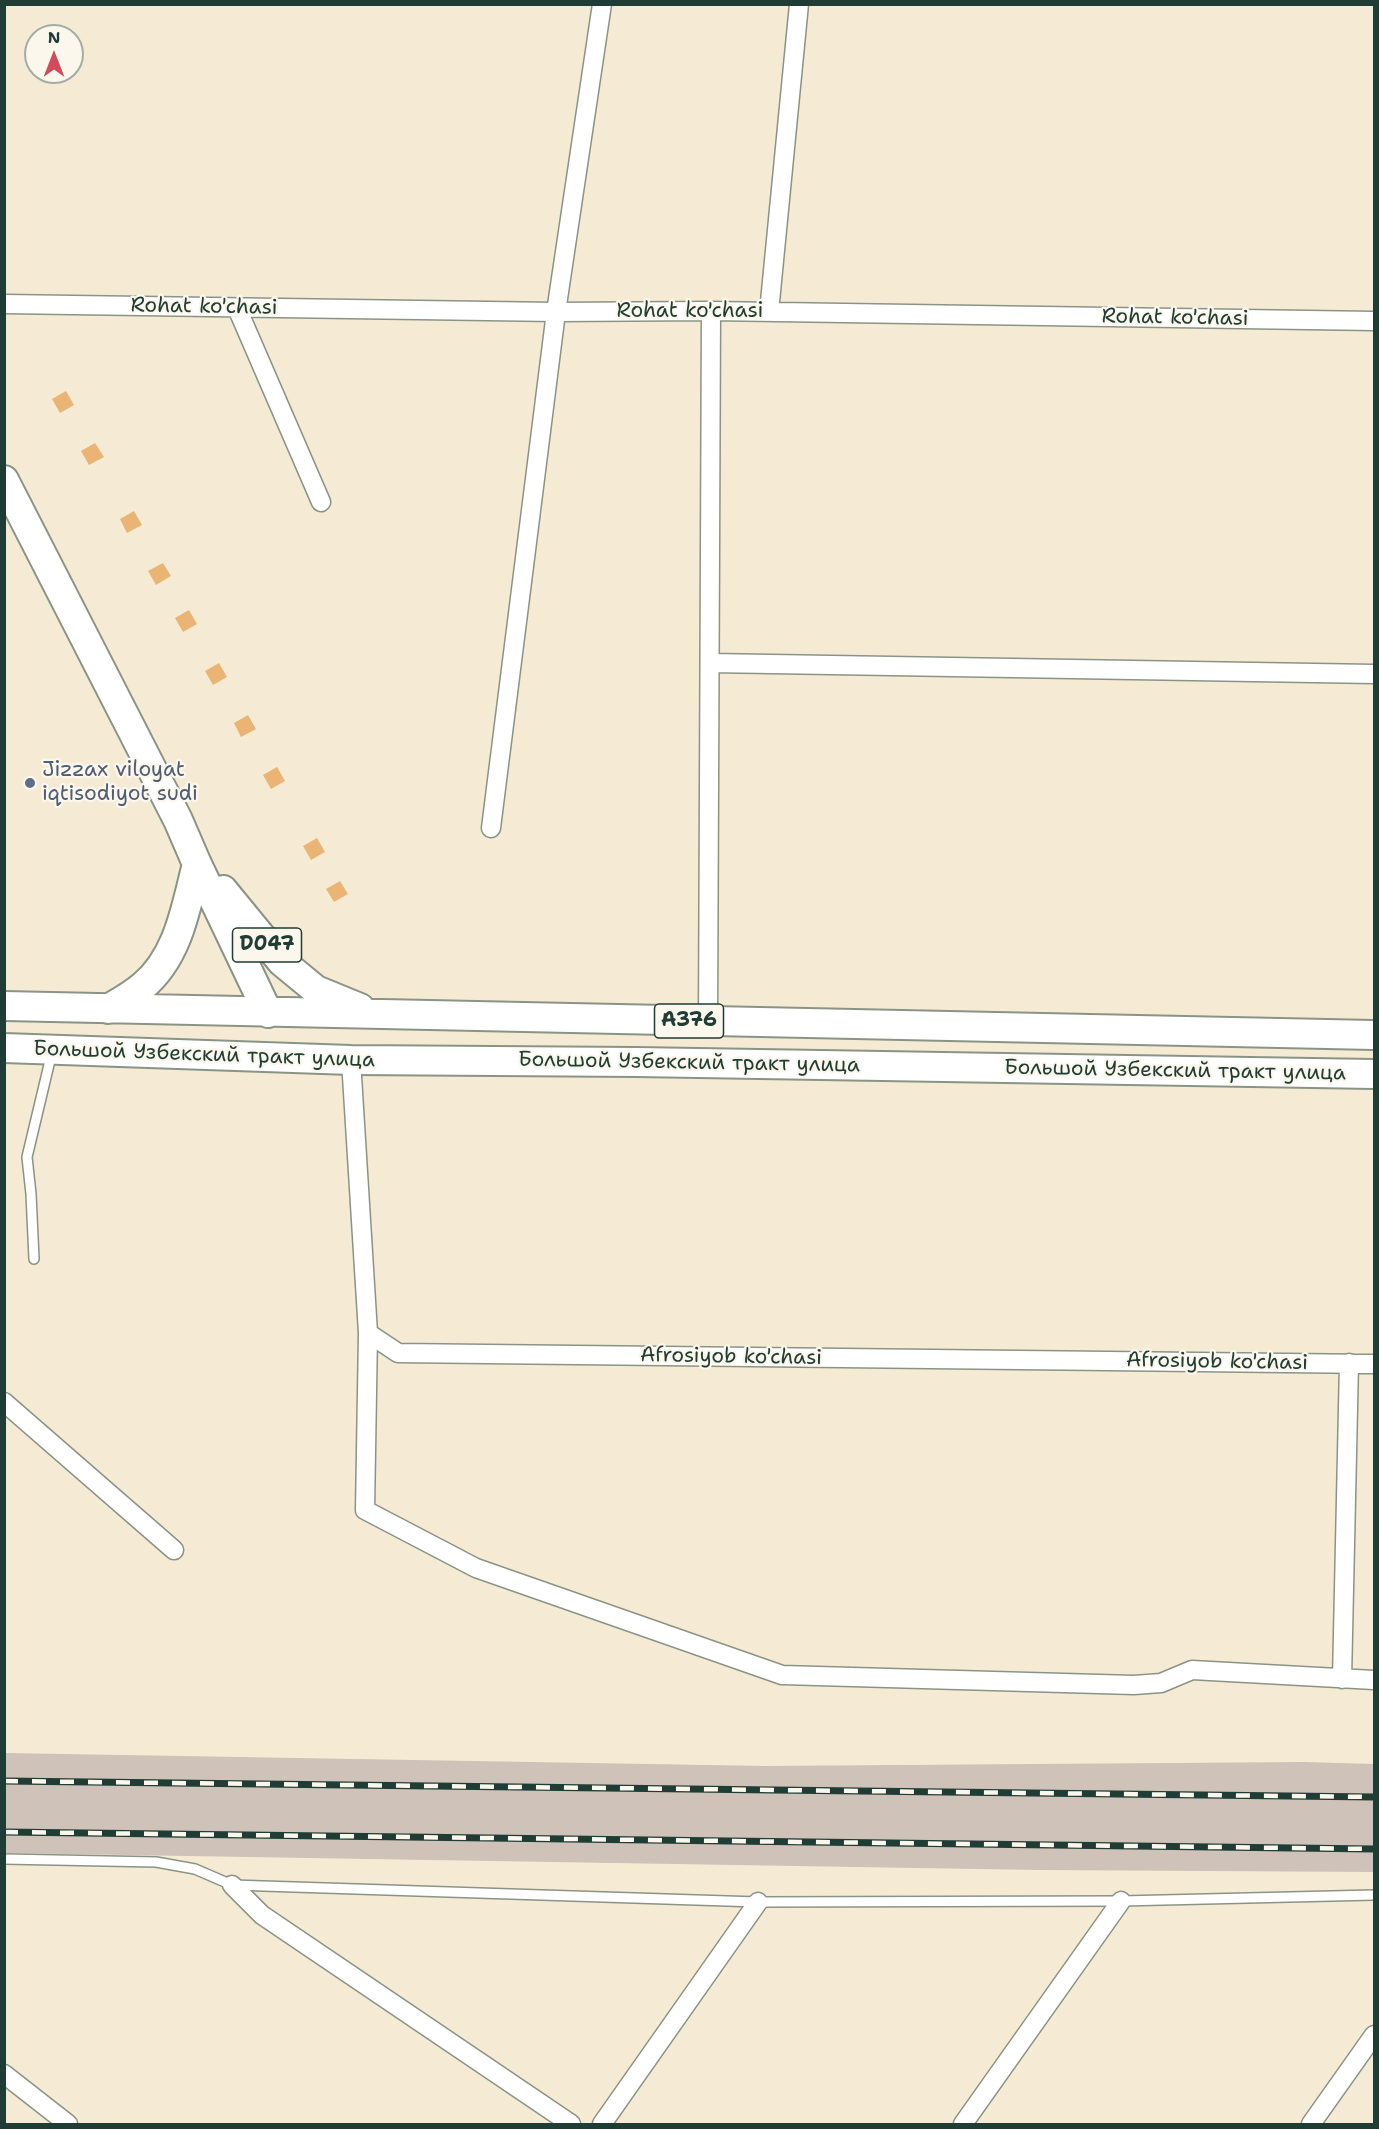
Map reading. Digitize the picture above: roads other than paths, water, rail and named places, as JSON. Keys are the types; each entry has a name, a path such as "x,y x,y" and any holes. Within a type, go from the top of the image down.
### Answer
{"main road":[{"name":"D047","path":"4,480 178,820 268,1012"},
{"name":"D047","path":"192,853 282,962 316,990 375,1015"},
{"path":"108,1010 144,986 165,961 182,924 192,853"},
{"name":"Большой Узбекский тракт улица","path":"4,1006 1374,1035"},
{"name":"Большой Узбекский тракт улица","path":"4,1048 351,1060 660,1062 1374,1074"}],"street":[{"path":"491,828 556,312 602,4"},
{"path":"769,312 799,4"},
{"name":"Rohat ko'chasi","path":"4,304 1374,321"},
{"path":"237,308 321,502"},
{"path":"708,1021 711,311"},
{"path":"710,663 1374,674"},
{"path":"351,1060 368,1333 365,1510 486,1572 782,1675 1134,1685 1161,1683 1192,1670 1374,1680"},
{"name":"Afrosiyob ko'chasi","path":"368,1333 398,1353 1374,1364"},
{"path":"1342,1678 1349,1363"},
{"path":"4,1402 174,1550"},
{"path":"232,1885 262,1915 571,2124"},
{"path":"963,2124 1121,1901"},
{"path":"602,2124 758,1902"},
{"path":"1311,2124 1374,2035"},
{"path":"4,2074 68,2124"}],"lane":[{"path":"34,1259 27,1157 53,1050"},
{"path":"4,1859 156,1862 195,1869 232,1885 758,1902 1121,1901 1374,1895"}],"railway":[{"path":"4,1781 1374,1797"},
{"path":"4,1832 1374,1849"}],"place":[{"name":"Jizzax viloyat iqtisodiyot sudi","path":"30,783"}]}
